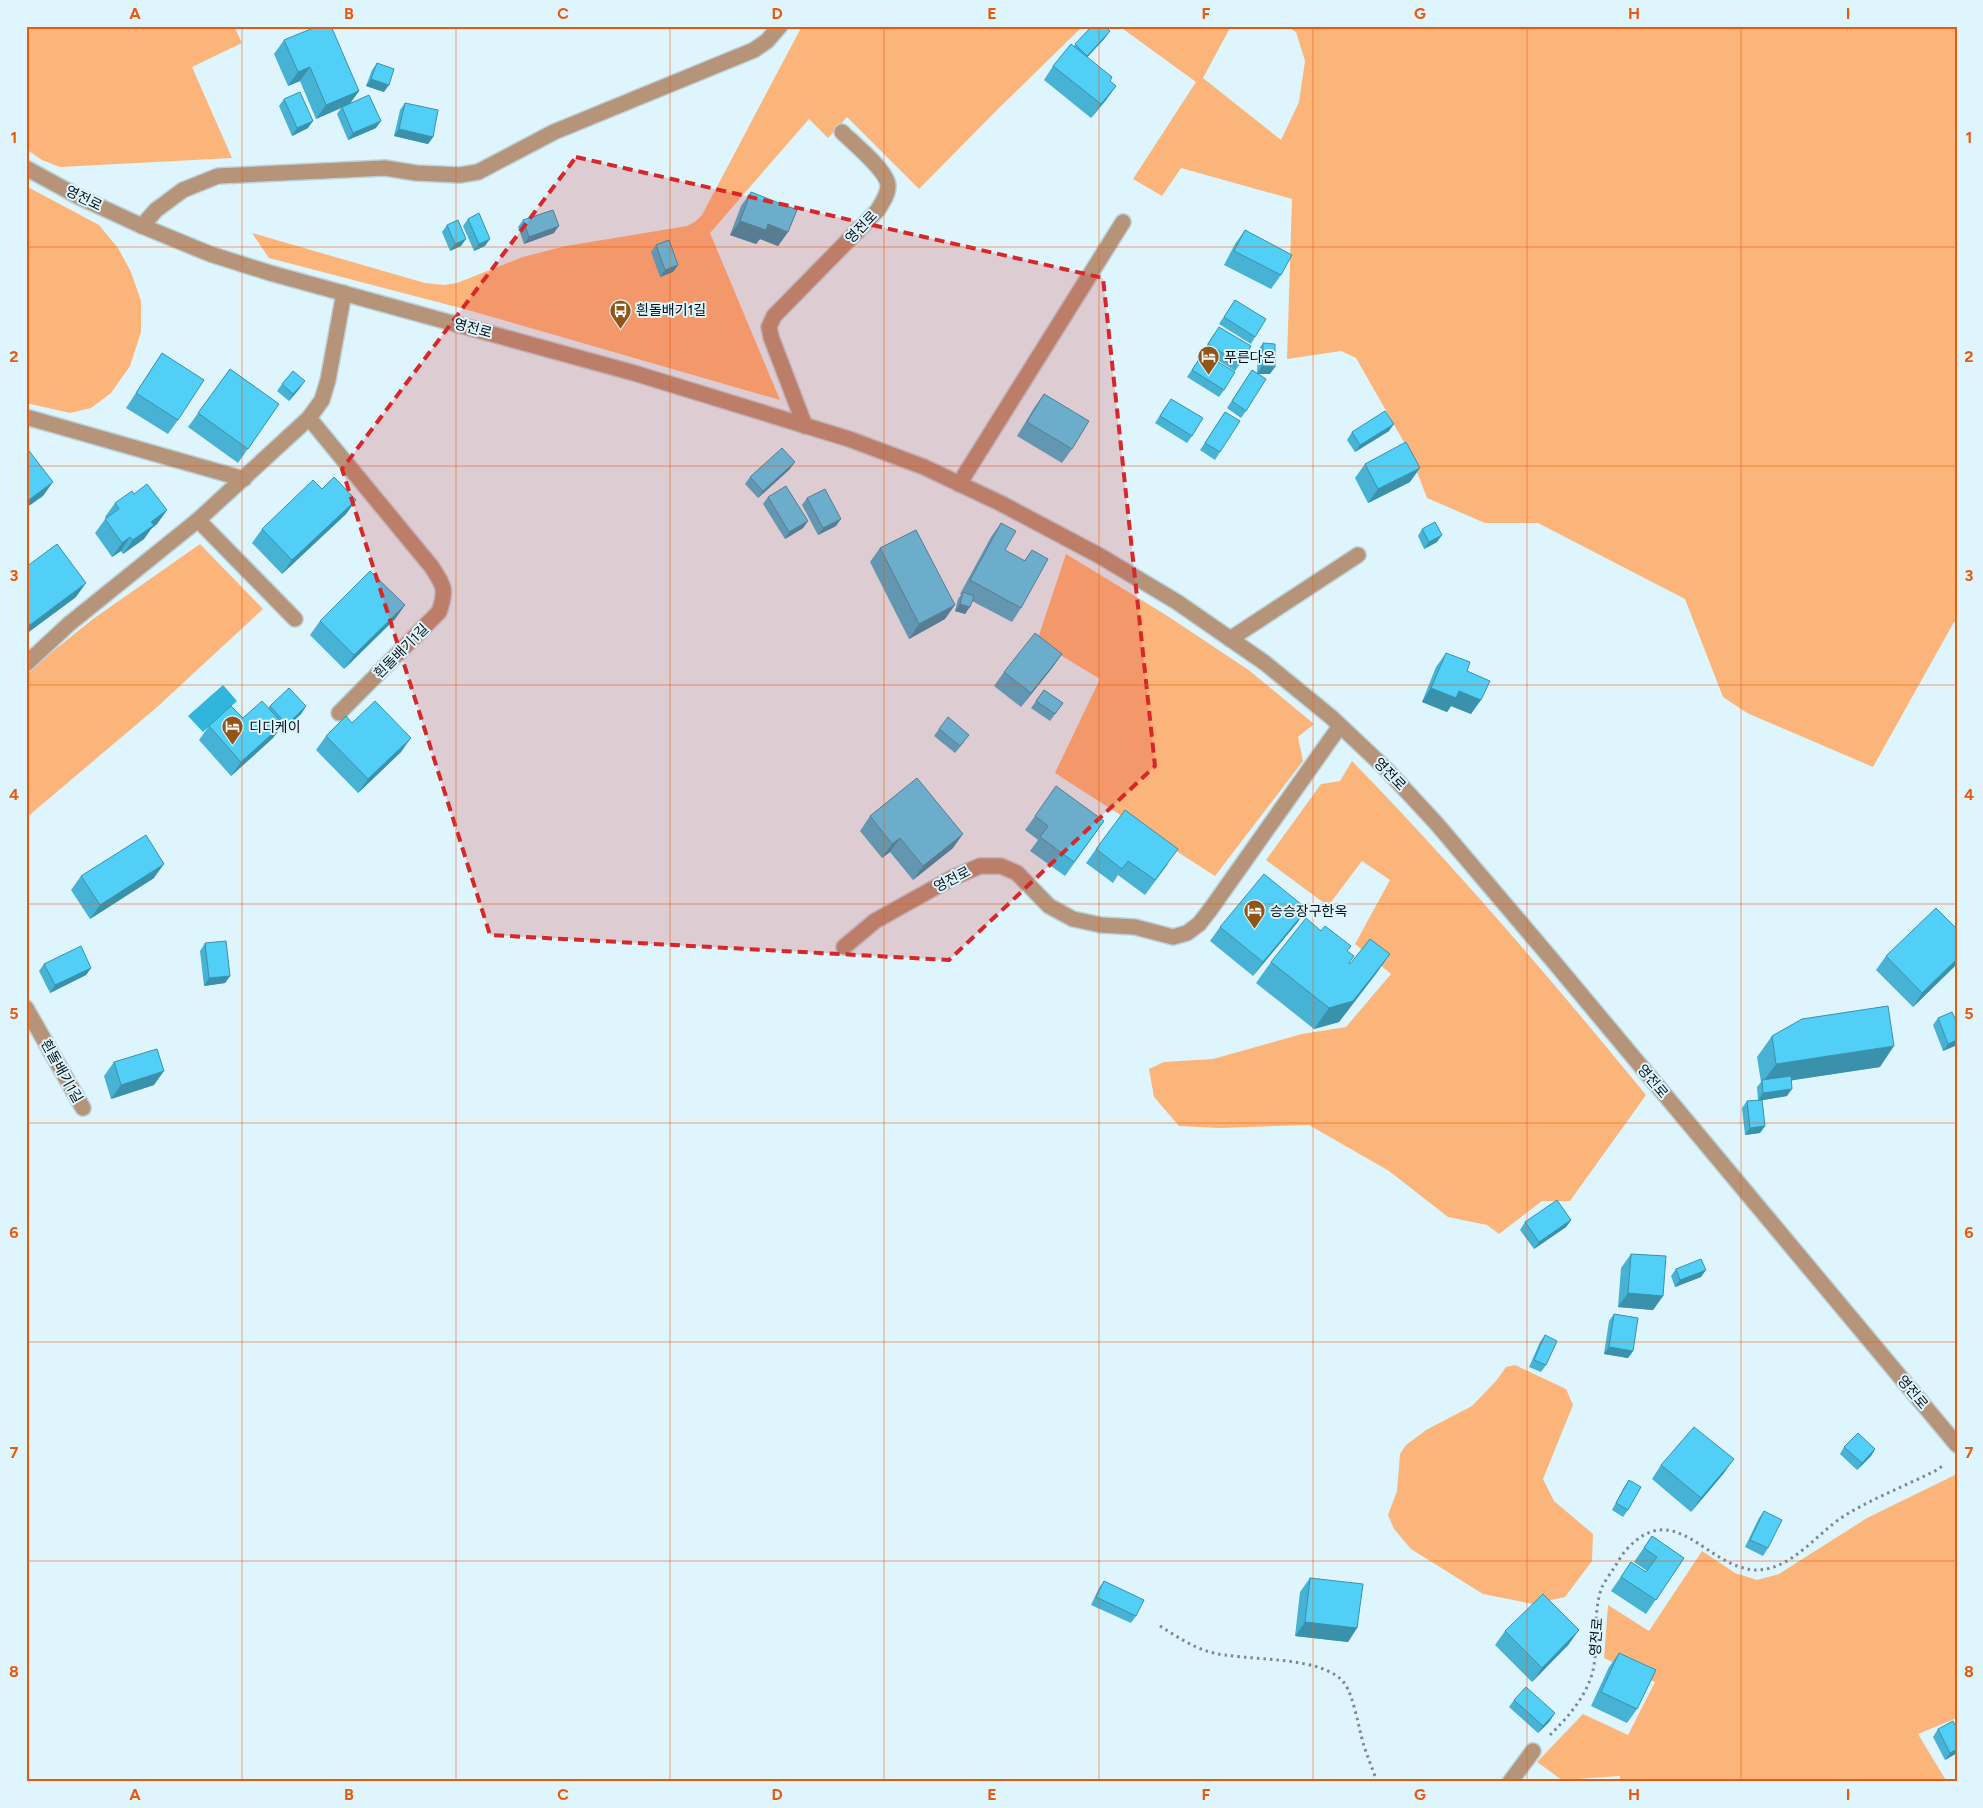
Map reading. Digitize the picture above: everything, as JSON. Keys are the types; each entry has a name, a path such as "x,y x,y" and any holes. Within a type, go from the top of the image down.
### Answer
{"street":[{"path":"142,226 156,210 183,190 218,176 385,168 416,173 460,175 478,172 562,128 754,50 767,41 780,26"},
{"name":"영전로","path":"805,426 771,337 769,327 774,316 877,211 886,197 888,184 883,173 842,132"},
{"name":"영전로","path":"26,168 79,197 210,254 634,373 849,439 924,467 1002,504 1100,556 1177,602 1264,663 1340,726 1384,767 1442,830 1957,1445"},
{"path":"959,484 1123,222"},
{"path":"26,664 68,624 198,520 309,418 322,400 328,380 344,293"},
{"path":"26,416 244,479"},
{"name":"흰돌배기1길","path":"309,418 431,566 441,581 444,597 439,612 339,713"},
{"path":"198,520 295,619"},
{"path":"1230,639 1358,554"},
{"name":"영전로","path":"844,947 876,921 952,878 980,866 1001,866 1017,873 1049,906 1073,919 1101,925 1135,927 1173,937 1187,934 1210,910 1340,726"},
{"name":"흰돌배기1길","path":"26,1008 83,1108"},
{"path":"1510,1782 1533,1751"}],"path":[{"name":"영전로","path":"1533,1751 1563,1723 1582,1697 1593,1670 1597,1614 1602,1587 1626,1549 1647,1533 1666,1529 1682,1534 1733,1564 1755,1570 1772,1567 1794,1557 1842,1517 1935,1471 1950,1461"},
{"path":"1160,1626 1188,1643 1211,1652 1296,1663 1329,1670 1345,1684 1355,1709 1364,1746 1377,1782"}],"highlighted area":[{"path":"576,157 1103,278 1155,766 949,960 490,935 342,469"}],"shaded area":[{"path":"26,26 234,26 242,43 192,67 232,158 60,167 42,160 26,149"},
{"path":"802,26 1083,26 919,189 847,117 828,138 809,119 710,233 780,400 468,310 269,258 252,233 425,283 444,285 457,283 523,257 566,246 687,226 702,215"},
{"path":"1119,26 1231,26 1203,78 1281,140 1299,102 1305,61 1296,32 1287,26 1957,26 1957,623 1954,622 1873,767 1747,713 1723,697 1685,599 1538,523 1485,523 1427,498 1409,451 1356,358 1341,351 1287,359 1292,199 1181,168 1162,196 1133,179 1196,82"},
{"path":"26,186 99,225 118,248 131,272 141,301 141,332 130,366 111,393 91,408 70,413 26,403"},
{"path":"200,544 263,609 156,708 26,818 26,676 32,668 93,619"},
{"path":"1066,554 1166,615 1250,671 1314,724 1298,737 1303,761 1215,876 1055,773 1100,679 1037,641"},
{"path":"1352,761 1502,925 1646,1095 1570,1201 1542,1201 1499,1234 1487,1225 1448,1217 1389,1171 1309,1125 1219,1128 1179,1126 1154,1097 1149,1069 1164,1062 1213,1059 1302,1034 1346,1027 1391,974 1355,944 1390,880 1362,861 1328,906 1266,860 1321,784 1340,781"},
{"path":"1515,1365 1566,1389 1573,1405 1543,1479 1554,1501 1593,1534 1592,1561 1565,1597 1533,1604 1483,1594 1411,1549 1394,1529 1388,1515 1397,1491 1400,1454 1406,1445 1426,1430 1472,1406 1496,1381 1506,1367"},
{"path":"1957,1474 1957,1718 1918,1734 1947,1782 1620,1782 1620,1776 1562,1780 1537,1762 1583,1714 1628,1735 1655,1682 1604,1658 1608,1605 1649,1631 1702,1551 1735,1573 1757,1580 1779,1574 1867,1518"}],"water":[{"path":"223,685 237,701 203,732 188,716"}],"building":[{"path":"318,26 331,26 359,91 326,105 310,67 298,72 284,40"},
{"path":"1092,26 1104,26 1110,31 1087,56 1075,44"},
{"path":"1071,44 1112,77 1110,81 1116,86 1101,104 1053,66"},
{"path":"377,63 394,69 389,85 371,79"},
{"path":"300,92 313,121 297,128 284,99"},
{"path":"369,95 381,121 353,133 342,107"},
{"path":"405,103 438,110 433,137 399,129"},
{"path":"751,192 797,210 788,232 768,224 766,230 740,221"},
{"path":"553,210 559,226 529,237 523,220"},
{"path":"479,213 490,239 479,244 468,219"},
{"path":"458,220 466,239 455,244 447,225"},
{"path":"1245,230 1292,255 1281,275 1234,251"},
{"path":"669,240 678,265 665,270 656,245"},
{"path":"1235,300 1266,319 1255,337 1224,317"},
{"path":"1219,327 1251,346 1240,364 1208,344"},
{"path":"1263,343 1275,344 1275,367 1262,366"},
{"path":"162,353 204,380 178,420 136,393"},
{"path":"1203,353 1235,372 1224,390 1192,370"},
{"path":"230,369 279,404 248,449 198,413"},
{"path":"1252,370 1266,379 1246,411 1232,401"},
{"path":"293,371 305,381 293,394 282,384"},
{"path":"1044,394 1089,421 1072,449 1027,422"},
{"path":"1171,399 1203,418 1192,436 1160,416"},
{"path":"1385,411 1394,424 1360,445 1352,432"},
{"path":"1225,412 1240,421 1220,452 1205,443"},
{"path":"1406,442 1420,468 1378,489 1365,464"},
{"path":"26,447 53,482 26,502"},
{"path":"782,448 795,462 763,491 750,477"},
{"path":"334,477 356,500 292,560 262,529 313,480 322,489"},
{"path":"147,484 167,510 151,522 154,525 133,540 130,537 122,543 105,519 119,509 115,503 132,491 134,494"},
{"path":"786,486 808,521 789,532 768,497"},
{"path":"825,489 841,519 823,528 807,498"},
{"path":"1435,522 1442,535 1429,542 1422,529"},
{"path":"1001,523 1016,531 1005,550 1025,561 1032,550 1048,559 1021,608 970,580"},
{"path":"916,530 955,605 919,624 880,548"},
{"path":"57,544 86,583 30,625 26,620 26,567"},
{"path":"370,571 405,605 354,655 320,621"},
{"path":"963,592 974,596 970,607 960,604"},
{"path":"1035,633 1062,654 1031,693 1004,672"},
{"path":"1446,653 1470,662 1467,671 1490,681 1481,700 1459,691 1456,698 1431,688"},
{"path":"289,688 306,706 287,725 270,706"},
{"path":"1044,690 1063,703 1055,714 1036,701"},
{"path":"262,701 283,724 241,762 209,726 231,706 243,718"},
{"path":"375,701 411,738 368,779 326,736 346,716 352,723"},
{"path":"948,717 969,735 960,746 939,729"},
{"path":"917,778 963,834 923,866 900,838 892,844 870,816"},
{"path":"1056,786 1104,821 1074,862 1040,837 1048,826 1035,816"},
{"path":"1125,810 1178,849 1155,880 1128,861 1122,869 1096,849"},
{"path":"146,835 164,864 100,905 81,876"},
{"path":"1264,874 1307,909 1263,962 1220,927"},
{"path":"1936,908 1957,929 1957,959 1922,993 1886,956"},
{"path":"1306,918 1321,931 1325,926 1351,946 1347,951 1354,956 1350,964 1370,939 1390,954 1353,1001 1329,1008 1271,962"},
{"path":"226,941 230,976 209,978 205,943"},
{"path":"81,946 91,968 55,985 44,964"},
{"path":"1888,1006 1894,1046 1776,1064 1772,1036 1802,1019"},
{"path":"1952,1012 1957,1023 1957,1040 1948,1044 1938,1018"},
{"path":"157,1049 164,1071 121,1085 114,1062"},
{"path":"1791,1076 1792,1089 1763,1093 1762,1080"},
{"path":"1762,1100 1765,1126 1750,1128 1747,1101"},
{"path":"1557,1200 1571,1220 1539,1242 1525,1222"},
{"path":"1631,1254 1666,1256 1663,1296 1628,1293"},
{"path":"1701,1259 1706,1270 1680,1280 1676,1269"},
{"path":"1614,1314 1638,1318 1633,1351 1609,1347"},
{"path":"1545,1335 1557,1341 1546,1365 1534,1360"},
{"path":"1694,1427 1734,1459 1701,1498 1661,1465"},
{"path":"1858,1433 1875,1449 1862,1463 1844,1447"},
{"path":"1629,1480 1641,1487 1628,1510 1616,1503"},
{"path":"1764,1511 1782,1520 1768,1548 1750,1540"},
{"path":"1652,1536 1684,1558 1656,1600 1621,1577 1631,1562 1646,1572 1657,1557 1644,1548"},
{"path":"1310,1578 1363,1584 1357,1628 1305,1622"},
{"path":"1104,1581 1144,1600 1136,1616 1096,1597"},
{"path":"1543,1594 1579,1630 1542,1668 1505,1631"},
{"path":"1619,1653 1656,1670 1637,1709 1601,1692"},
{"path":"1526,1687 1555,1713 1543,1726 1514,1700"},
{"path":"1953,1721 1957,1729 1957,1749 1950,1753 1938,1729"}],"place":[{"name":"흰돌배기1길","path":"620,329"},
{"name":"푸른다온","path":"1208,376"},
{"name":"디디케이","path":"233,746"},
{"name":"승승장구한옥","path":"1254,930"}]}
